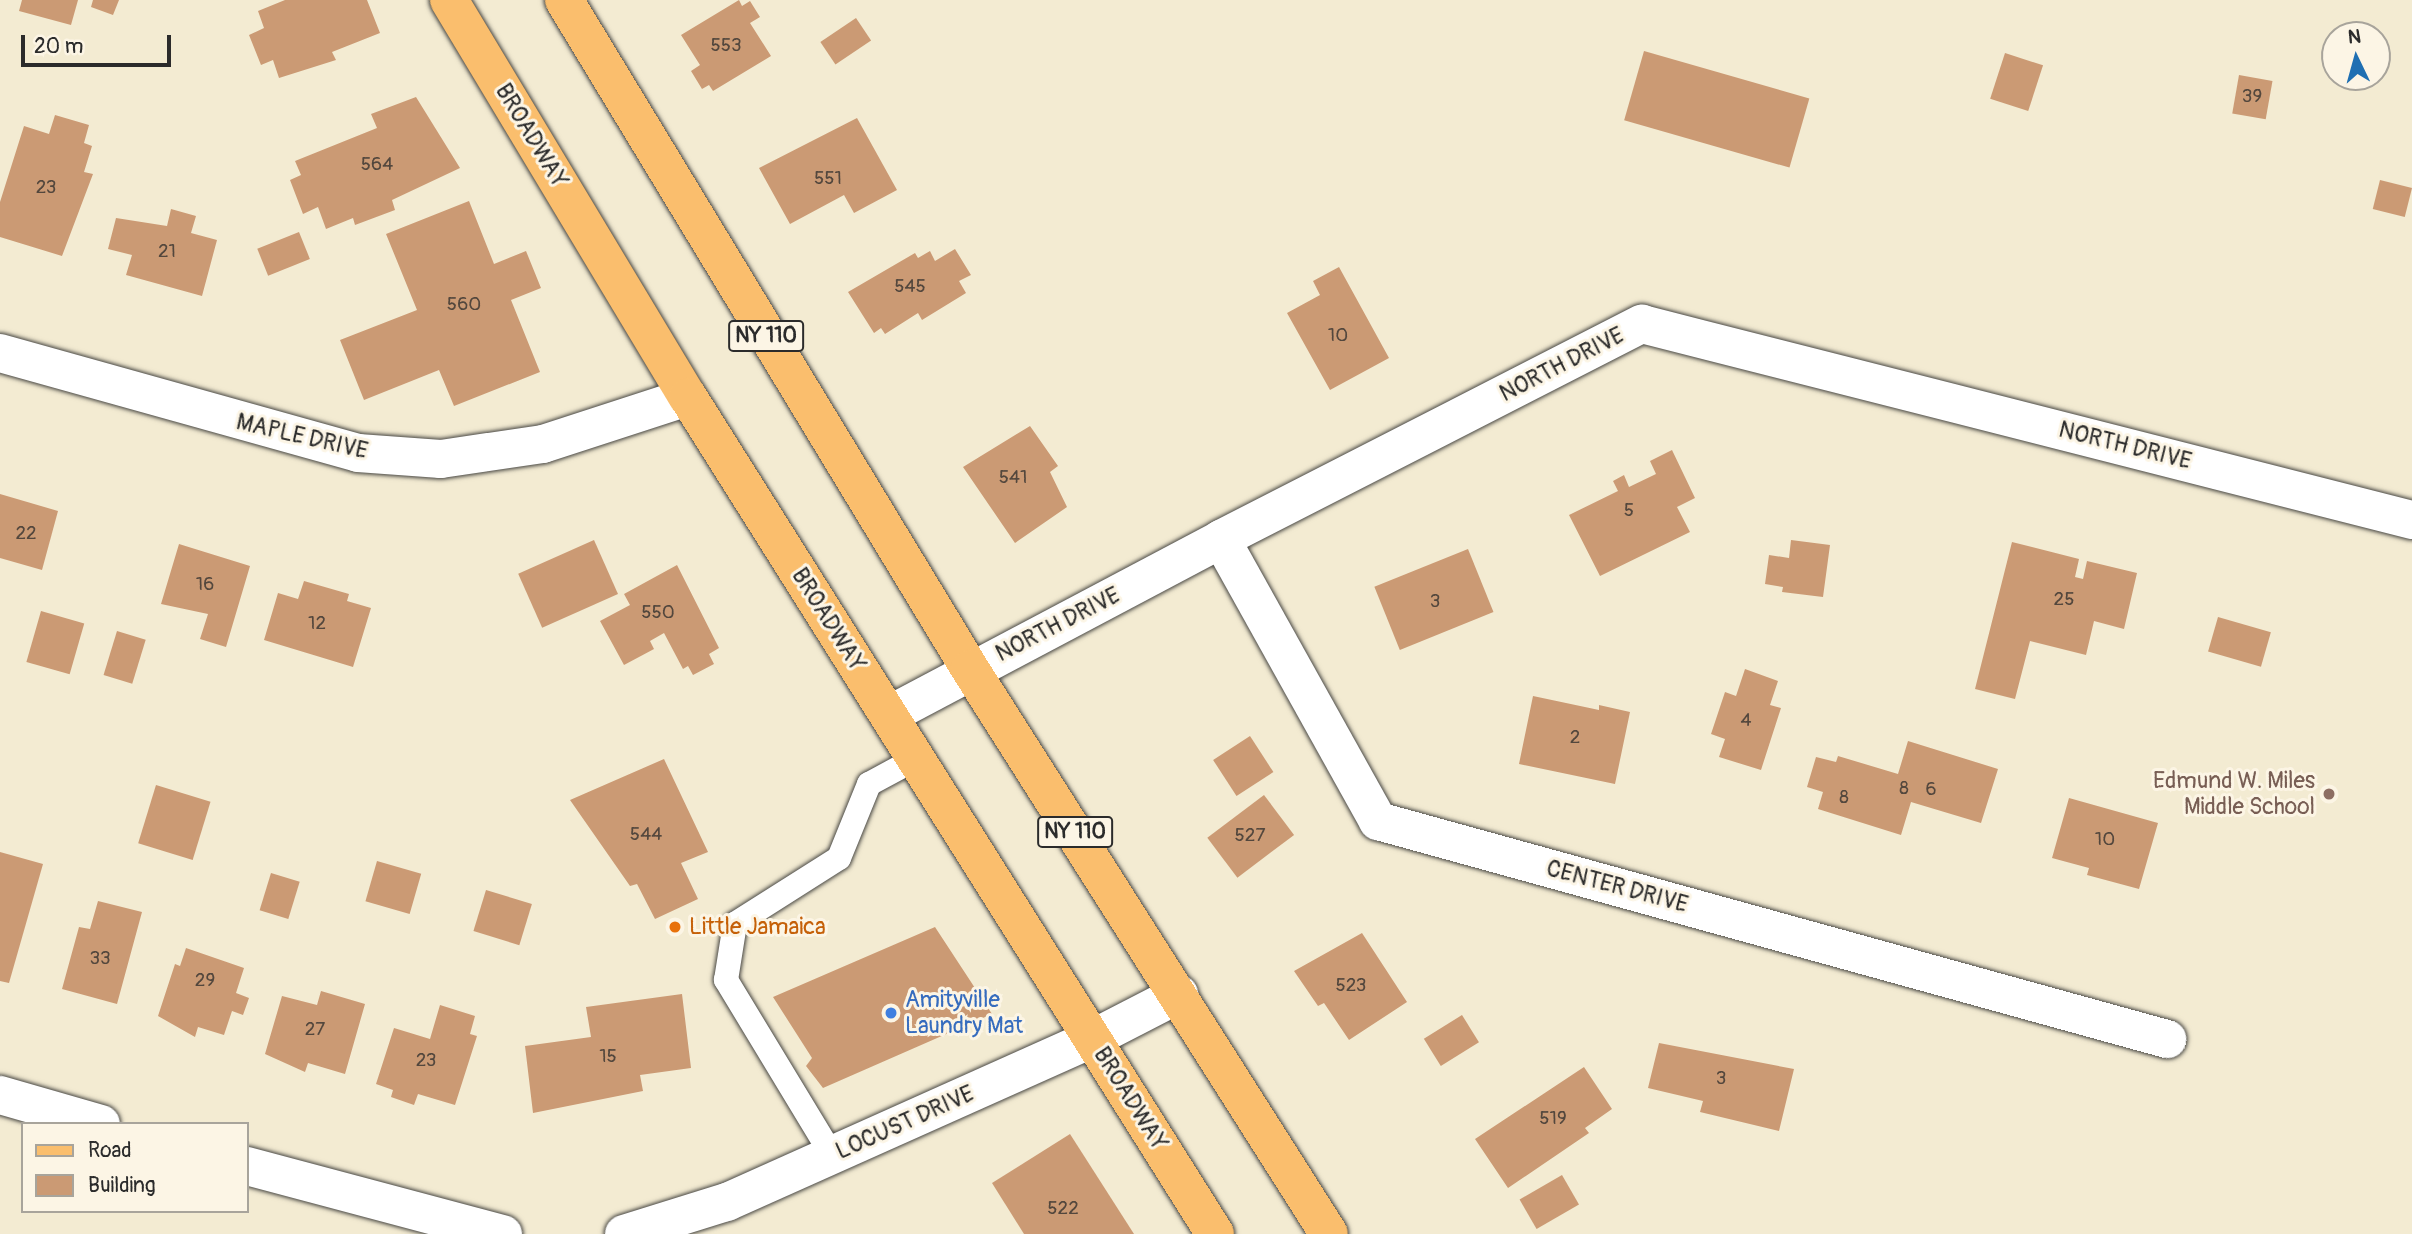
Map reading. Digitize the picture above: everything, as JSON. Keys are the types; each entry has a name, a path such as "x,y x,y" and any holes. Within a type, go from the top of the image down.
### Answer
{"main road":[{"name":"BROADWAY","path":"449,0 688,397 1215,1234"},
{"name":"NY 110","path":"564,0 970,669 1179,994 1329,1234"}],"street":[{"name":"NORTH DRIVE","path":"889,715 970,669 1642,324 2412,520"},
{"name":"MAPLE DRIVE","path":"0,354 358,453 441,459 543,444 688,397"},
{"name":"CENTER DRIVE","path":"1221,539 1378,821 2167,1039"},
{"name":"LOCUST DRIVE","path":"624,1234 727,1202 1092,1040 1179,994"},
{"path":"0,1095 94,1122"},
{"path":"248,1166 503,1234"}],"lane":[{"path":"832,1155 726,980 735,924 839,858 869,783 916,758"}],"building":[{"path":"22,0 78,0 71,25 19,11"},
{"path":"93,0 119,0 113,15 91,7"},
{"path":"285,0 367,0 380,33 332,52 336,60 279,78 273,60 261,65 249,35 264,28 258,11"},
{"path":"739,0 742,6 750,1 760,17 750,23 771,56 713,91 709,85 702,89 691,71 700,65 681,35"},
{"path":"856,18 871,40 835,64 820,42"},
{"path":"1644,51 1809,98 1789,168 1624,120"},
{"path":"2005,53 2043,65 2028,111 1990,99"},
{"path":"2239,75 2272,81 2266,119 2232,113"},
{"path":"416,97 460,168 392,200 395,210 355,225 353,218 326,229 318,207 303,214 290,180 301,175 295,161 377,128 371,114"},
{"path":"55,115 89,125 84,143 92,146 84,172 93,174 62,256 0,237 0,202 24,126 49,134"},
{"path":"857,118 897,190 854,213 844,195 790,224 759,168"},
{"path":"2380,180 2412,188 2405,217 2373,209"},
{"path":"469,201 494,264 526,251 541,288 511,300 540,372 454,406 439,370 364,400 340,340 417,310 386,234"},
{"path":"171,209 196,216 191,233 217,240 202,296 126,275 132,255 108,249 116,218 167,226"},
{"path":"299,232 310,259 268,276 257,249"},
{"path":"955,249 971,275 959,281 966,293 922,320 918,313 885,334 881,328 874,333 848,292 915,253 918,258 930,251 935,261"},
{"path":"1339,267 1389,358 1330,390 1287,313 1320,295 1313,281"},
{"path":"1030,426 1058,466 1050,472 1067,507 1015,543 963,467"},
{"path":"1672,450 1695,498 1677,507 1690,532 1600,576 1569,515 1618,491 1613,481 1624,475 1629,487 1656,474 1650,461"},
{"path":"0,494 58,511 42,570 0,558"},
{"path":"594,540 618,594 542,628 518,574"},
{"path":"1791,540 1830,545 1823,597 1782,592 1783,587 1765,584 1769,555 1789,558"},
{"path":"2012,542 2079,559 2075,577 2083,579 2087,561 2137,573 2124,629 2094,621 2086,655 2030,641 2015,699 1975,689"},
{"path":"179,544 250,566 226,647 200,639 208,614 161,604"},
{"path":"1468,549 1493,612 1400,650 1374,587"},
{"path":"677,565 719,648 709,654 714,664 693,675 688,666 683,669 664,633 650,641 654,649 624,665 600,621 630,605 624,594"},
{"path":"304,581 349,594 347,601 371,608 353,667 264,640 278,593 298,599"},
{"path":"41,611 84,623 70,674 26,662"},
{"path":"2218,617 2271,632 2261,667 2208,652"},
{"path":"117,631 146,640 132,684 104,675"},
{"path":"1745,669 1778,681 1770,705 1781,708 1761,770 1719,757 1725,739 1711,734 1725,692 1736,696"},
{"path":"1533,696 1599,710 1599,705 1630,712 1615,784 1519,764"},
{"path":"1250,736 1273,772 1237,796 1213,760"},
{"path":"1908,741 1998,769 1981,823 1911,802 1901,835 1818,809 1823,792 1807,787 1816,757 1836,762 1838,756 1898,774"},
{"path":"664,759 708,852 681,863 698,899 655,919 637,884 630,886 570,800"},
{"path":"156,785 211,802 193,860 138,843"},
{"path":"1264,795 1294,835 1237,878 1207,838"},
{"path":"2069,798 2158,823 2139,889 2087,875 2089,868 2052,858"},
{"path":"0,852 43,864 9,983 0,981"},
{"path":"377,861 421,874 410,914 365,901"},
{"path":"271,873 300,882 288,919 260,910"},
{"path":"486,890 532,904 519,945 473,931"},
{"path":"98,901 142,912 117,1004 62,989 79,927 90,929"},
{"path":"935,927 992,1014 823,1088 806,1066 812,1058 773,997"},
{"path":"1362,933 1407,1002 1349,1040 1324,1003 1318,1006 1294,971"},
{"path":"186,948 244,968 236,993 249,998 243,1015 232,1011 224,1035 198,1027 195,1037 158,1016 175,964 180,966"},
{"path":"321,991 365,1004 345,1074 308,1063 305,1072 265,1054 282,996 317,1005"},
{"path":"682,994 691,1068 640,1075 643,1091 533,1113 525,1046 591,1037 586,1007"},
{"path":"440,1005 475,1016 470,1034 477,1036 455,1105 418,1094 414,1105 391,1097 393,1090 376,1084 394,1028 430,1039"},
{"path":"1462,1015 1479,1042 1441,1066 1424,1039"},
{"path":"1659,1043 1794,1069 1779,1131 1700,1112 1703,1101 1648,1088"},
{"path":"1584,1067 1612,1109 1585,1128 1589,1133 1508,1188 1475,1139"},
{"path":"1070,1134 1134,1234 1024,1234 992,1183"},
{"path":"1562,1175 1579,1204 1537,1229 1520,1200"}],"place":[{"name":"Edmund W. Miles Middle School","path":"2329,794"},
{"name":"Little Jamaica","path":"675,927"},
{"name":"Amityville Laundry Mat","path":"891,1013"}]}
